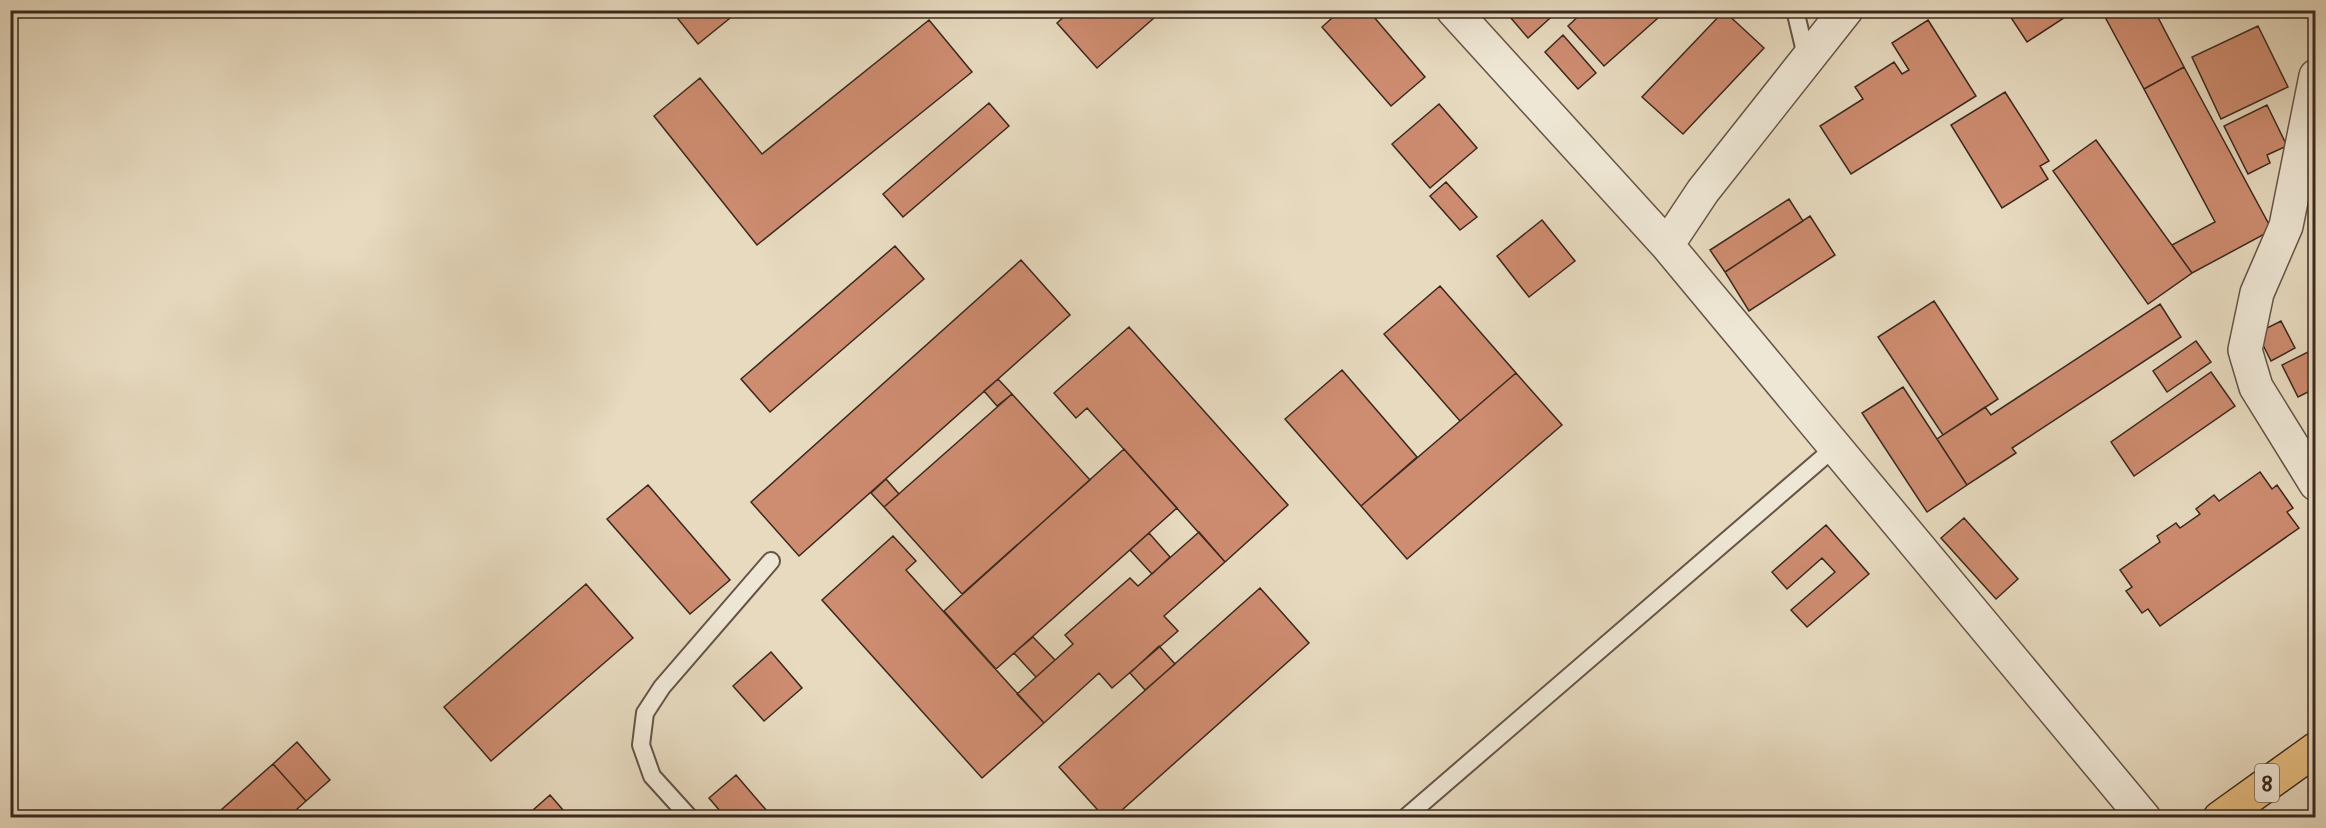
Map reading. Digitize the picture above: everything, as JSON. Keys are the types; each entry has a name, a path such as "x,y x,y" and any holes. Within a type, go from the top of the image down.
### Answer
{"highway":[{"name":"8","path":"2220,818 2316,749"}],"street":[{"path":"1453,10 1666,245 2144,818"},
{"path":"1666,245 1703,191 1846,10"},
{"path":"2316,76 2286,226 2257,293 2245,350 2256,387 2316,484"}],"lane":[{"path":"1795,10 1807,60"},
{"path":"1405,818 1834,448"},
{"path":"690,818 652,776 641,745 645,713 662,687 771,561"}],"building":[{"path":"671,10 740,10 698,44"},
{"path":"1071,10 1163,10 1097,68 1057,23"},
{"path":"1341,10 1368,10 1425,77 1391,106 1322,27"},
{"path":"1504,10 1559,10 1528,38"},
{"path":"1585,10 1667,10 1604,66 1568,26"},
{"path":"2006,10 2076,10 2027,42"},
{"path":"2116,10 2154,10 2184,67 2144,89 2105,17"},
{"path":"1724,11 1764,48 1683,134 1642,97"},
{"path":"929,20 972,72 757,245 654,116 700,78 762,154"},
{"path":"1928,20 1976,96 1851,174 1820,126 1863,99 1855,87 1894,62 1902,74 1909,70 1892,43"},
{"path":"2258,26 2288,87 2221,119 2192,57"},
{"path":"1563,35 1596,73 1578,89 1545,52"},
{"path":"2184,67 2272,230 2192,273 2172,245 2215,222 2144,89"},
{"path":"2005,92 2049,161 2040,166 2048,179 2002,208 1951,125"},
{"path":"989,103 1009,126 903,217 883,194"},
{"path":"1439,104 1477,148 1430,188 1392,144"},
{"path":"2267,105 2287,146 2267,155 2270,163 2248,174 2224,126"},
{"path":"2096,140 2192,273 2148,304 2053,171"},
{"path":"1446,182 1477,217 1460,230 1430,196"},
{"path":"1789,199 1803,221 1725,272 1710,250"},
{"path":"1810,216 1835,255 1749,311 1725,272"},
{"path":"1542,220 1575,261 1529,297 1497,256"},
{"path":"895,246 924,279 770,412 741,379"},
{"path":"1021,260 1070,315 799,556 751,502"},
{"path":"1440,286 1516,373 1460,421 1384,334"},
{"path":"1934,301 1998,399 1943,435 1878,337"},
{"path":"2160,304 2181,337 2012,448 2016,453 1967,485 1937,439 1985,407 1991,415"},
{"path":"2281,321 2295,348 2271,361 2257,333"},
{"path":"1129,327 1288,505 1225,562 1087,408 1076,418 1054,393"},
{"path":"2196,341 2211,362 2167,392 2153,371"},
{"path":"2316,348 2316,388 2298,397 2282,365"},
{"path":"1342,370 1417,457 1361,506 1285,419"},
{"path":"2211,372 2235,406 2134,476 2111,442"},
{"path":"1516,373 1562,425 1407,559 1361,506"},
{"path":"998,379 1012,394 997,406 984,391"},
{"path":"1903,387 1967,485 1927,512 1862,413"},
{"path":"1012,394 1090,480 962,594 884,507"},
{"path":"1124,449 1177,508 996,669 944,611"},
{"path":"2260,472 2272,489 2277,485 2293,508 2287,512 2299,528 2160,626 2148,609 2142,613 2126,591 2132,587 2120,570 2160,542 2157,536 2176,523 2180,528 2200,514 2196,509 2214,495 2219,501"},
{"path":"886,479 899,494 884,507 871,493"},
{"path":"648,485 730,580 690,614 607,519"},
{"path":"1964,518 2018,579 1996,599 1941,538"},
{"path":"1826,525 1869,574 1807,627 1791,610 1835,572 1822,558 1787,589 1772,572"},
{"path":"1199,532 1225,562 1164,616 1178,631 1112,688 1099,673 1044,723 1017,694 1073,644 1065,635 1130,578 1138,586"},
{"path":"1149,533 1170,557 1152,574 1130,550"},
{"path":"893,536 916,561 906,570 1044,723 982,778 822,600"},
{"path":"586,584 633,638 491,761 444,707"},
{"path":"1260,588 1309,643 1113,818 1105,818 1059,767"},
{"path":"1033,637 1055,660 1036,677 1014,653"},
{"path":"1159,646 1175,664 1145,690 1130,673"},
{"path":"771,652 802,688 764,721 733,686"},
{"path":"297,742 330,780 306,801 273,764"},
{"path":"273,764 306,801 287,818 212,818"},
{"path":"736,775 773,818 726,818 709,798"},
{"path":"550,795 570,818 524,818"}]}
